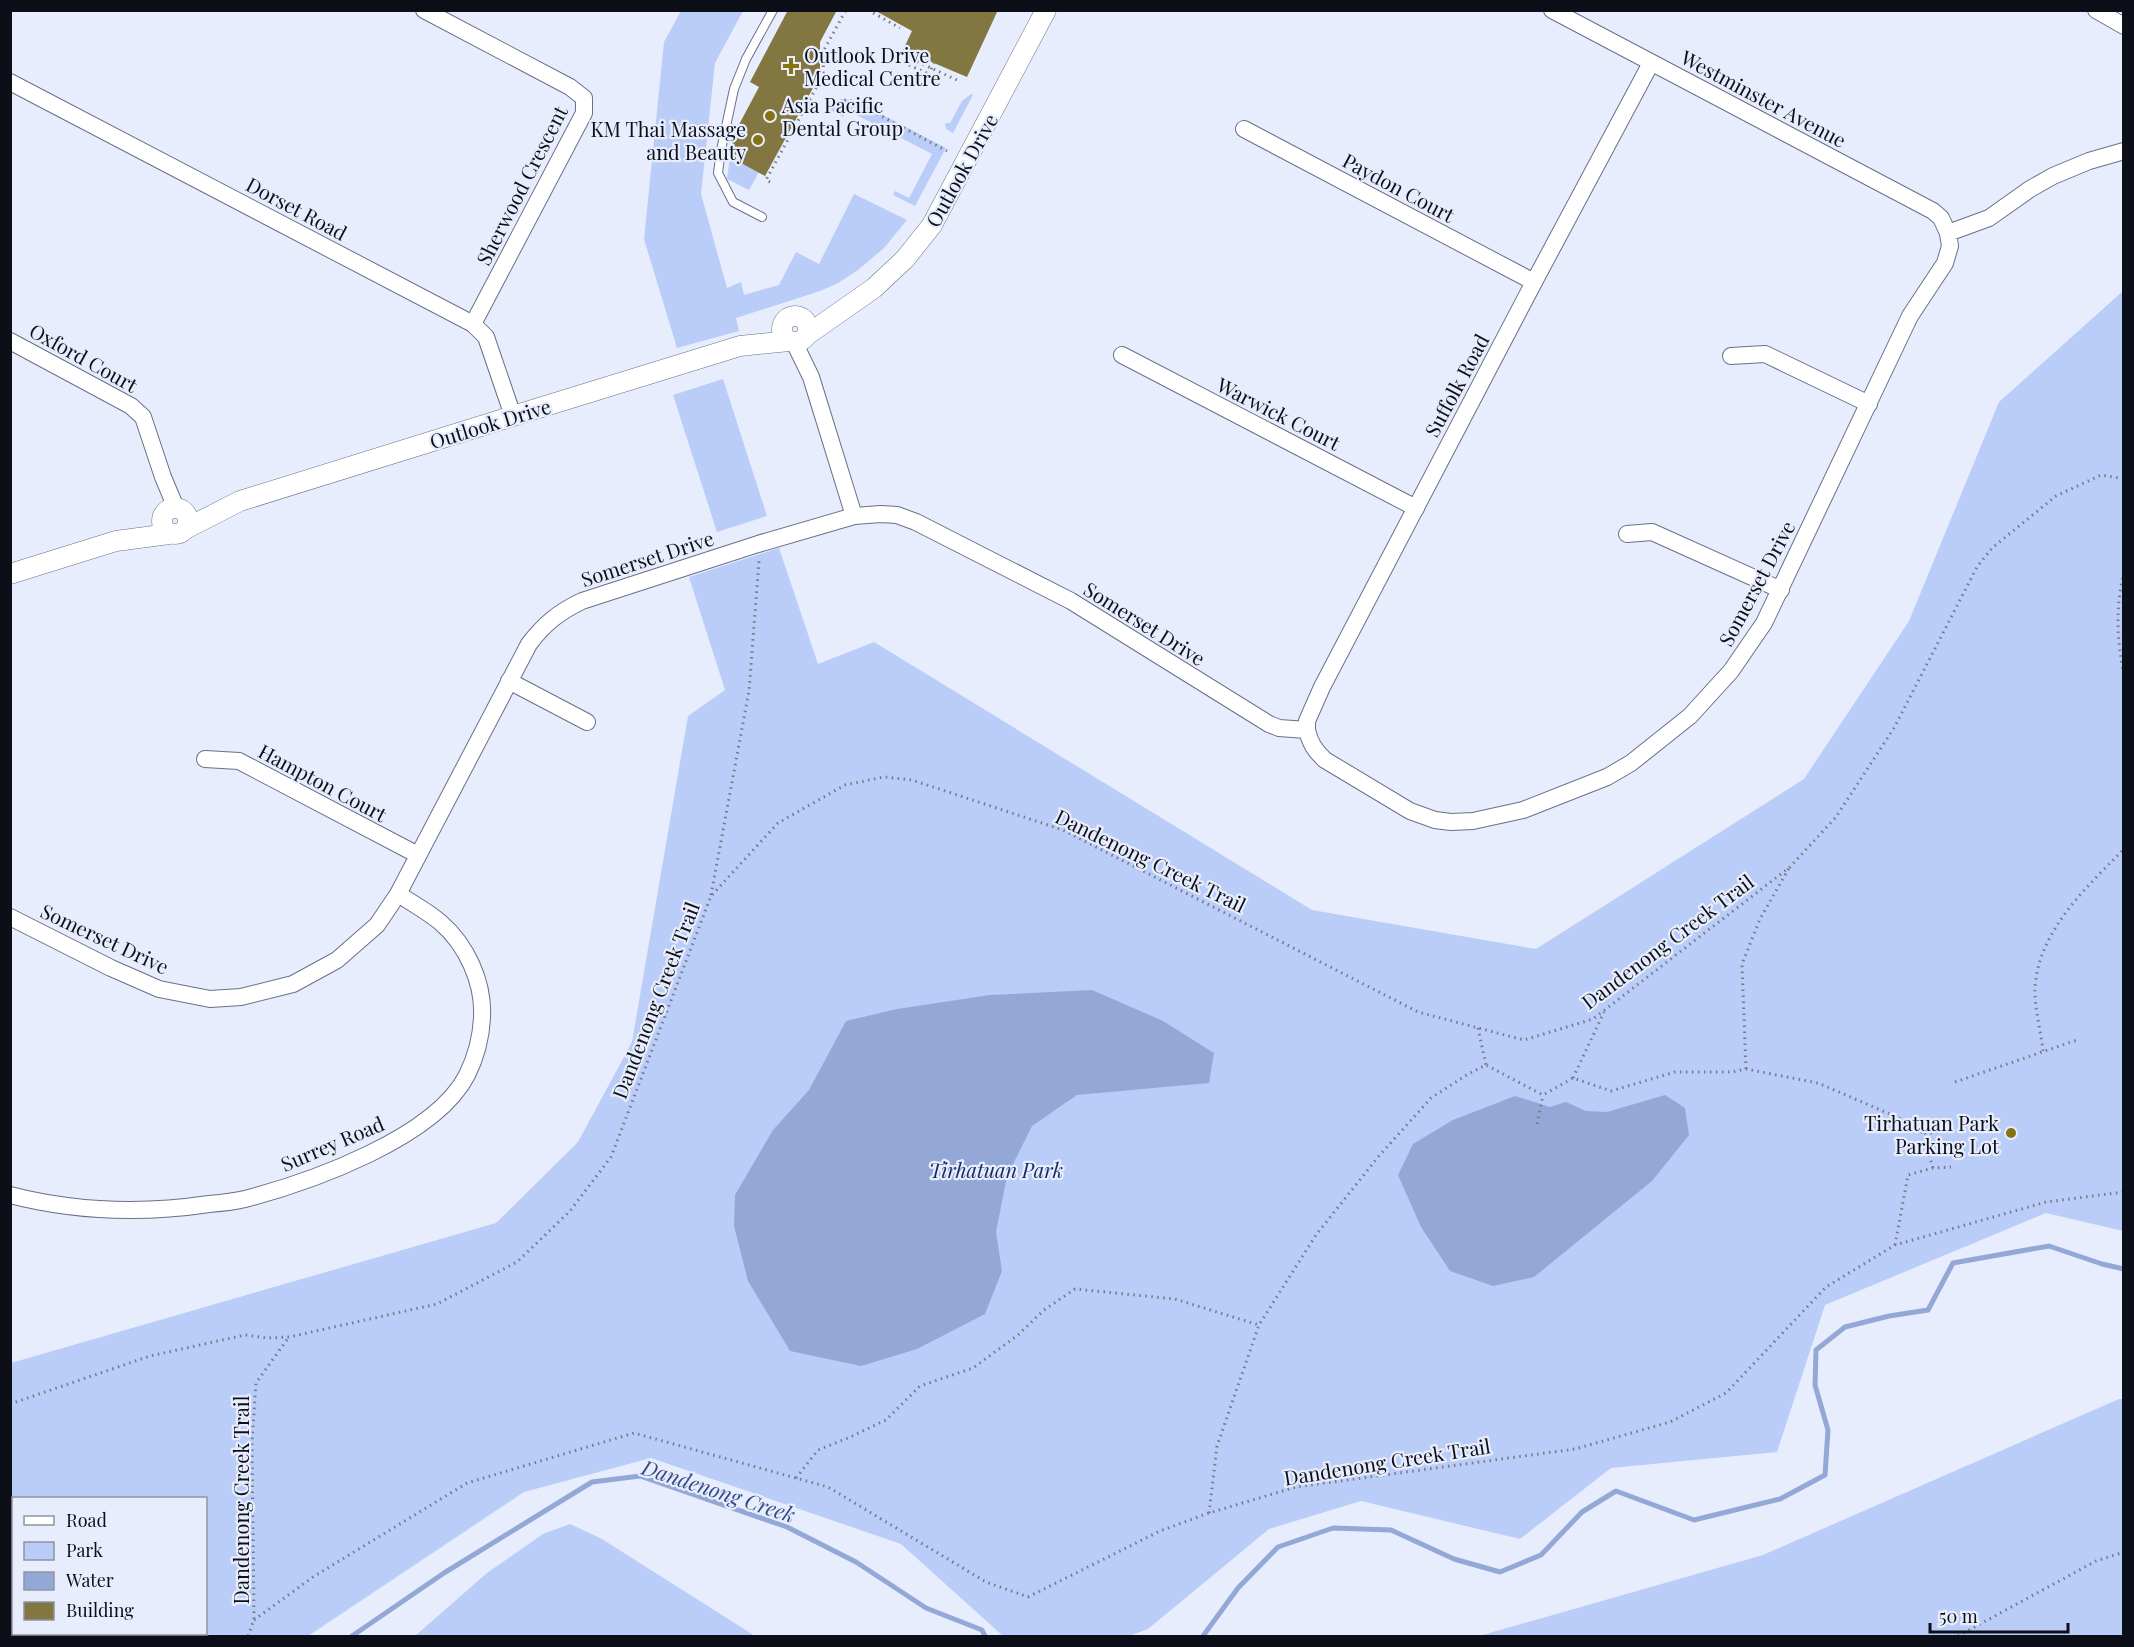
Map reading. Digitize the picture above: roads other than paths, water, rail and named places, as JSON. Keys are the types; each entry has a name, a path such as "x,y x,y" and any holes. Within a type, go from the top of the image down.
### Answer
{"street":[{"name":"Sherwood Crescent","path":"424,10 570,87 584,98 584,113 473,324"},
{"name":"Outlook Drive","path":"10,574 116,541 174,518 240,501 740,346 796,333 846,307 874,288 904,259 932,225 1046,10"},
{"name":"Westminster Avenue","path":"1552,10 1933,211 1941,218 1948,233"},
{"path":"2096,10 2124,26"},
{"name":"Suffolk Road","path":"1307,730 1307,721 1318,695 1651,63"},
{"name":"Dorset Road","path":"10,82 473,324 486,337 513,416"},
{"name":"Paydon Court","path":"1244,129 1534,282"},
{"path":"1948,233 1989,218 2053,176 2089,161 2124,151"},
{"name":"Somerset Drive","path":"10,916 111,968 159,989 210,999 241,997 293,984 337,960 377,925 398,894 529,644 543,626 561,611 582,601 758,544 855,516 881,514 897,515 916,522 1071,602 1269,724 1279,728 1307,730 1310,742 1325,760 1410,811 1435,820 1451,822 1473,821 1523,810 1576,790 1631,763 1690,716 1711,695 1743,654 1764,623 1781,590 1910,316 1945,262 1950,246 1948,233"},
{"path":"796,333 855,516"},
{"name":"Oxford Court","path":"10,341 131,406 143,417 174,518"},
{"path":"1731,356 1765,354 1869,404"},
{"name":"Warwick Court","path":"1122,355 1416,508"},
{"path":"1627,534 1652,532 1781,590"},
{"path":"509,681 587,722"},
{"name":"Hampton Court","path":"205,759 239,761 418,855"},
{"name":"Surrey Road","path":"10,1195 93,1210 124,1211 170,1210 243,1199 306,1180 359,1158 396,1140 426,1119 445,1103 466,1076 478,1049 483,1008 475,973 455,937 431,915 398,894"}],"lane":[{"path":"762,217 733,202 718,173 734,89 746,59 773,10"}],"water":[{"path":"1092,990 1163,1021 1214,1053 1209,1083 1077,1095 1032,1126 1007,1176 996,1232 1002,1271 985,1314 917,1349 861,1366 790,1351 748,1281 734,1226 735,1195 773,1130 809,1090 846,1021 897,1009 990,995"},
{"path":"1665,1095 1685,1108 1689,1135 1652,1181 1534,1277 1493,1286 1450,1271 1421,1227 1398,1175 1413,1144 1453,1120 1515,1096 1550,1107 1566,1102 1586,1111 1607,1112"}],"waterway":[{"name":"Dandenong Creek","path":"1203,1636 1238,1588 1278,1547 1333,1528 1391,1530 1454,1559 1500,1572 1541,1555 1582,1512 1616,1491 1694,1520 1780,1499 1825,1475 1828,1430 1815,1385 1816,1350 1845,1327 1889,1316 1928,1310 1953,1263 2049,1246 2124,1269"},
{"name":"Dandenong Creek","path":"352,1636 444,1573 592,1482 640,1476 787,1527 856,1562 926,1608 982,1630 985,1636"}],"place":[{"name":"Outlook Drive Medical Centre","path":"791,66"},
{"name":"Asia Pacific Dental Group","path":"770,116"},
{"name":"KM Thai Massage and Beauty","path":"758,140"},
{"name":"Tirhatuan Park Parking Lot","path":"2011,1133"}],"park label":[{"name":"Tirhatuan Park","path":"996,1169"}]}
